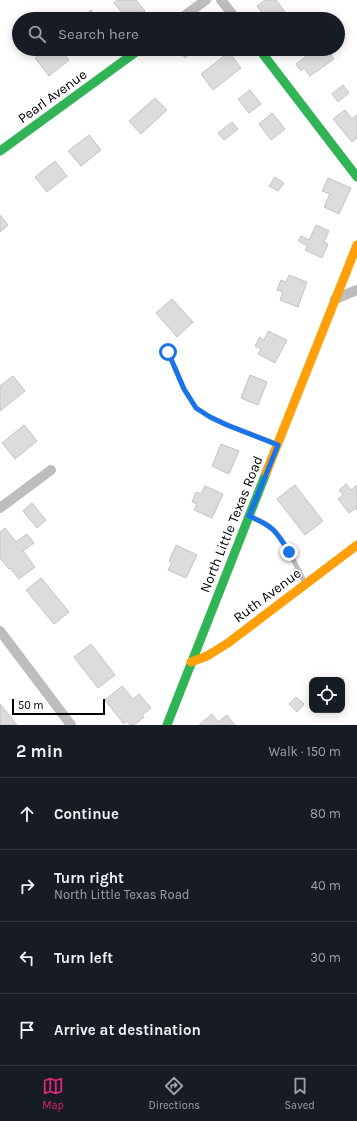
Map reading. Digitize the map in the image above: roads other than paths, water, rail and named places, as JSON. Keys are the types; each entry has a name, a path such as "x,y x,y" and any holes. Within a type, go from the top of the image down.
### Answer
{"street":[{"path":"190,12 206,0"},
{"path":"222,0 231,12"},
{"name":"Pearl Avenue","path":"0,151 130,56"},
{"path":"264,56 357,177"},
{"name":"North Little Texas Road","path":"167,725 357,245"},
{"path":"336,299 357,290"},
{"path":"0,508 51,470"},
{"name":"Ruth Avenue","path":"191,662 207,656 228,643 357,545"},
{"path":"0,631 71,725"}],"lane":[{"path":"168,352 184,389 196,408 227,425 278,445"},
{"path":"249,516 266,524 274,530 306,584"}]}
